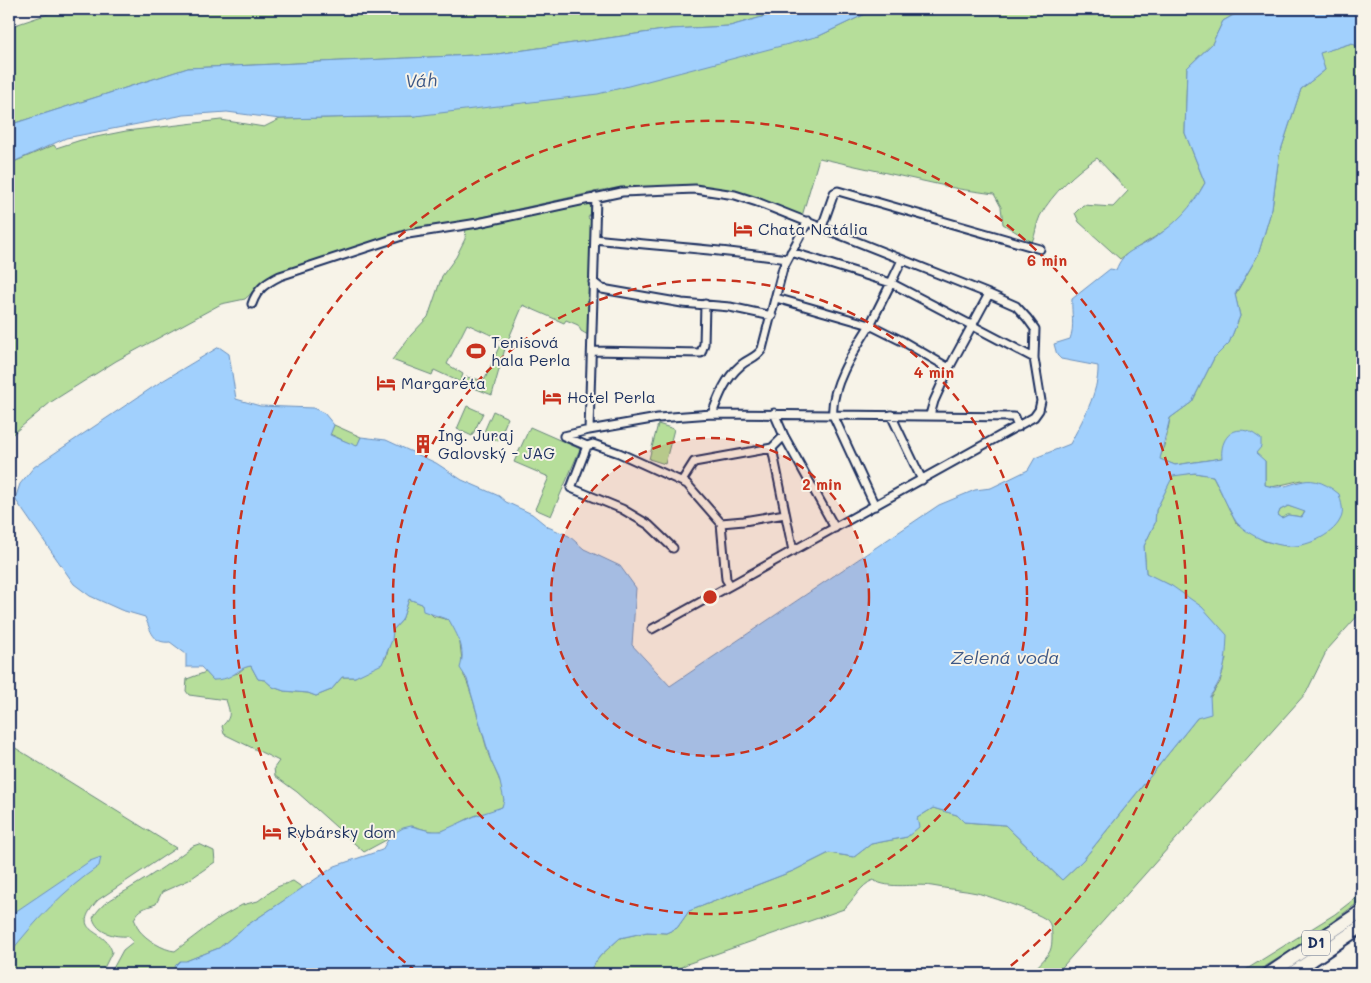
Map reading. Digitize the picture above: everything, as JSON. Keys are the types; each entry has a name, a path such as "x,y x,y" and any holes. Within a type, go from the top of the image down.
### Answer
{"highway":[{"name":"D1","path":"1269,974 1362,911"},
{"name":"D1","path":"1291,974 1362,926"}],"street":[{"path":"252,304 255,296 266,283 285,274 408,234 478,223 622,192 694,189 713,191 756,202 808,221 1016,306 1032,324 1035,335 1034,358 1041,401 1039,410 1034,417 652,629"},
{"path":"822,227 834,193 838,191 1040,249"},
{"path":"596,197 590,445 571,488 622,509 649,525 673,548"},
{"path":"712,414 728,380 740,365 760,353 772,316 780,277 808,221"},
{"path":"595,239 733,252 787,260"},
{"path":"791,252 891,283 1034,358"},
{"path":"875,506 833,415 832,403 836,390 902,260"},
{"path":"593,282 602,289 772,316"},
{"path":"593,295 602,289"},
{"path":"930,415 934,401 949,368 989,294"},
{"path":"776,298 870,325 949,368"},
{"path":"592,351 701,353 704,344 705,304"},
{"path":"730,585 726,579 721,523 707,504 682,481 619,453 564,436 658,418 712,414 774,413 1034,417"},
{"path":"774,413 784,436 835,528"},
{"path":"891,415 922,480"},
{"path":"1014,417 1018,427"},
{"path":"682,481 694,462 772,448 784,436"},
{"path":"772,448 793,551"},
{"path":"721,523 744,522 785,514"}],"green space":[{"path":"63,9 791,9 730,26 671,29 497,54 188,68 9,125 9,27"},
{"path":"876,9 1244,9 1223,21 1212,44 1187,68 1185,133 1205,183 1192,207 1178,221 1120,259 1079,222 1075,213 1083,205 1113,207 1128,191 1097,158 1073,176 1051,199 1040,216 1032,242 1003,224 1001,207 994,194 959,189 819,158 800,223 755,205 720,194 668,192 599,199 608,189 370,242 269,277 245,299 221,304 116,361 51,402 9,437 9,164 54,145 56,148 81,140 126,131 221,120 264,127 280,119 415,116 819,36"},
{"path":"1352,43 1362,50 1362,611 1327,650 1306,693 1056,974 1030,974 1046,957 1051,948 1051,927 1044,918 977,893 925,885 887,885 873,880 861,889 844,909 687,964 668,974 587,974 600,956 620,938 647,932 666,933 677,928 689,911 793,871 829,853 854,857 871,844 907,837 917,818 933,808 957,815 964,822 1005,825 1062,880 1083,860 1197,718 1220,682 1226,658 1172,586 1146,574 1144,546 1155,523 1156,510 1173,475 1195,473 1213,476 1236,523 1264,541 1288,546 1315,540 1302,480 1272,487 1265,485 1265,461 1222,458 1175,465 1159,459 1165,446 1170,418 1192,402 1214,358 1229,343 1240,316 1235,295 1258,255 1272,208 1279,156 1301,89 1325,70 1319,53"},
{"path":"574,204 588,204 593,209 588,218 593,222 588,335 581,331 578,325 566,320 564,323 523,305 506,345 492,395 464,384 466,377 485,379 502,340 467,324 447,364 463,374 460,382 434,370 432,375 392,360 428,317 442,276 456,257 465,239 466,227"},
{"path":"467,406 483,413 472,436 457,429"},
{"path":"493,411 508,418 498,441 483,434"},
{"path":"658,424 674,429 665,464 649,459"},
{"path":"334,425 361,437 357,447 330,434"},
{"path":"530,427 580,449 551,516 535,509 549,477 514,462"},
{"path":"1288,506 1305,511 1302,517 1288,515 1282,518 1278,515 1280,510"},
{"path":"409,599 422,604 433,616 449,620 459,636 464,676 489,756 502,789 504,802 502,807 497,810 477,815 442,831 430,831 412,826 364,852 297,792 275,776 274,768 279,761 224,734 222,726 229,714 226,700 189,695 186,691 187,679 206,672 213,680 238,673 245,667 251,666 258,679 265,680 273,687 284,691 308,693 316,696 331,690 342,677 355,677 386,658 393,630 402,620"},
{"path":"9,744 176,848 98,900 89,911 86,919 87,925 103,938 112,952 101,974 9,974"},
{"path":"199,844 214,851 215,862 189,880 162,892 156,904 141,910 134,919 142,933 155,944 165,949 175,951 216,920 242,905 258,901 277,887 293,881 303,888 246,926 219,948 186,961 175,971 176,974 110,974 123,950 133,942 128,936 117,936 102,931 93,918 97,912 110,900 156,872 193,846"},
{"path":"1362,893 1362,900 1300,945 1253,974 1239,974 1335,914"}],"water":[{"name":"Váh","path":"791,9 876,9 819,36 598,94 415,116 280,119 227,112 184,115 66,138 9,164 9,125 188,68 497,54 671,29 730,26"},
{"name":"Zelená voda","path":"1244,9 1362,9 1362,50 1352,43 1320,53 1325,70 1301,89 1279,156 1272,208 1258,255 1235,294 1240,316 1229,343 1214,358 1192,402 1170,418 1160,459 1175,465 1222,458 1222,447 1230,434 1240,430 1249,432 1261,439 1261,447 1256,453 1265,461 1265,485 1275,487 1316,481 1327,485 1339,494 1342,514 1336,526 1317,540 1294,546 1280,545 1254,536 1238,524 1213,476 1195,473 1173,476 1156,510 1155,523 1144,546 1146,573 1172,586 1202,607 1227,635 1222,675 1210,696 1211,714 1197,718 1083,860 1062,880 1005,825 964,822 957,815 933,808 917,818 919,827 907,837 871,844 854,857 829,853 793,871 689,911 677,928 666,933 647,932 620,938 600,956 587,974 176,974 175,966 180,961 186,961 219,948 246,926 335,866 382,850 391,835 403,828 411,826 430,831 442,831 475,816 502,807 504,800 499,778 491,761 467,679 460,668 462,649 449,620 423,611 422,604 409,599 402,620 393,630 392,640 382,664 355,677 342,677 331,690 316,696 308,693 284,691 273,687 265,680 258,679 251,666 226,678 213,680 201,667 186,667 186,654 170,642 156,639 145,617 121,610 90,596 74,584 15,499 20,484 34,467 159,383 219,347 229,354 236,399 260,406 313,408 324,413 334,425 330,435 357,446 361,437 386,440 436,463 462,480 499,496 506,502 532,514 548,527 569,536 584,549 620,566 636,588 632,645 670,686 939,505 975,490 991,488 1028,470 1035,458 1070,444 1093,396 1098,376 1098,366 1061,359 1057,355 1054,344 1070,339 1073,324 1072,299 1110,269 1116,270 1127,254 1170,227 1189,207 1205,183 1185,133 1187,68 1212,44 1223,21","holes":["1288,506 1305,512 1302,517 1288,515 1282,518 1278,515 1280,510"]},
{"path":"101,857 99,866 74,885 51,907 9,954 9,916 90,861"}],"place":[{"name":"Chata Natália","path":"743,229"},
{"name":"Tenisová hala Perla","path":"476,351"},
{"name":"Margaréta","path":"386,383"},
{"name":"Hotel Perla","path":"552,397"},
{"name":"Ing. Juraj Galovský - JAG","path":"423,444"},
{"name":"Rybársky dom","path":"272,832"}]}
